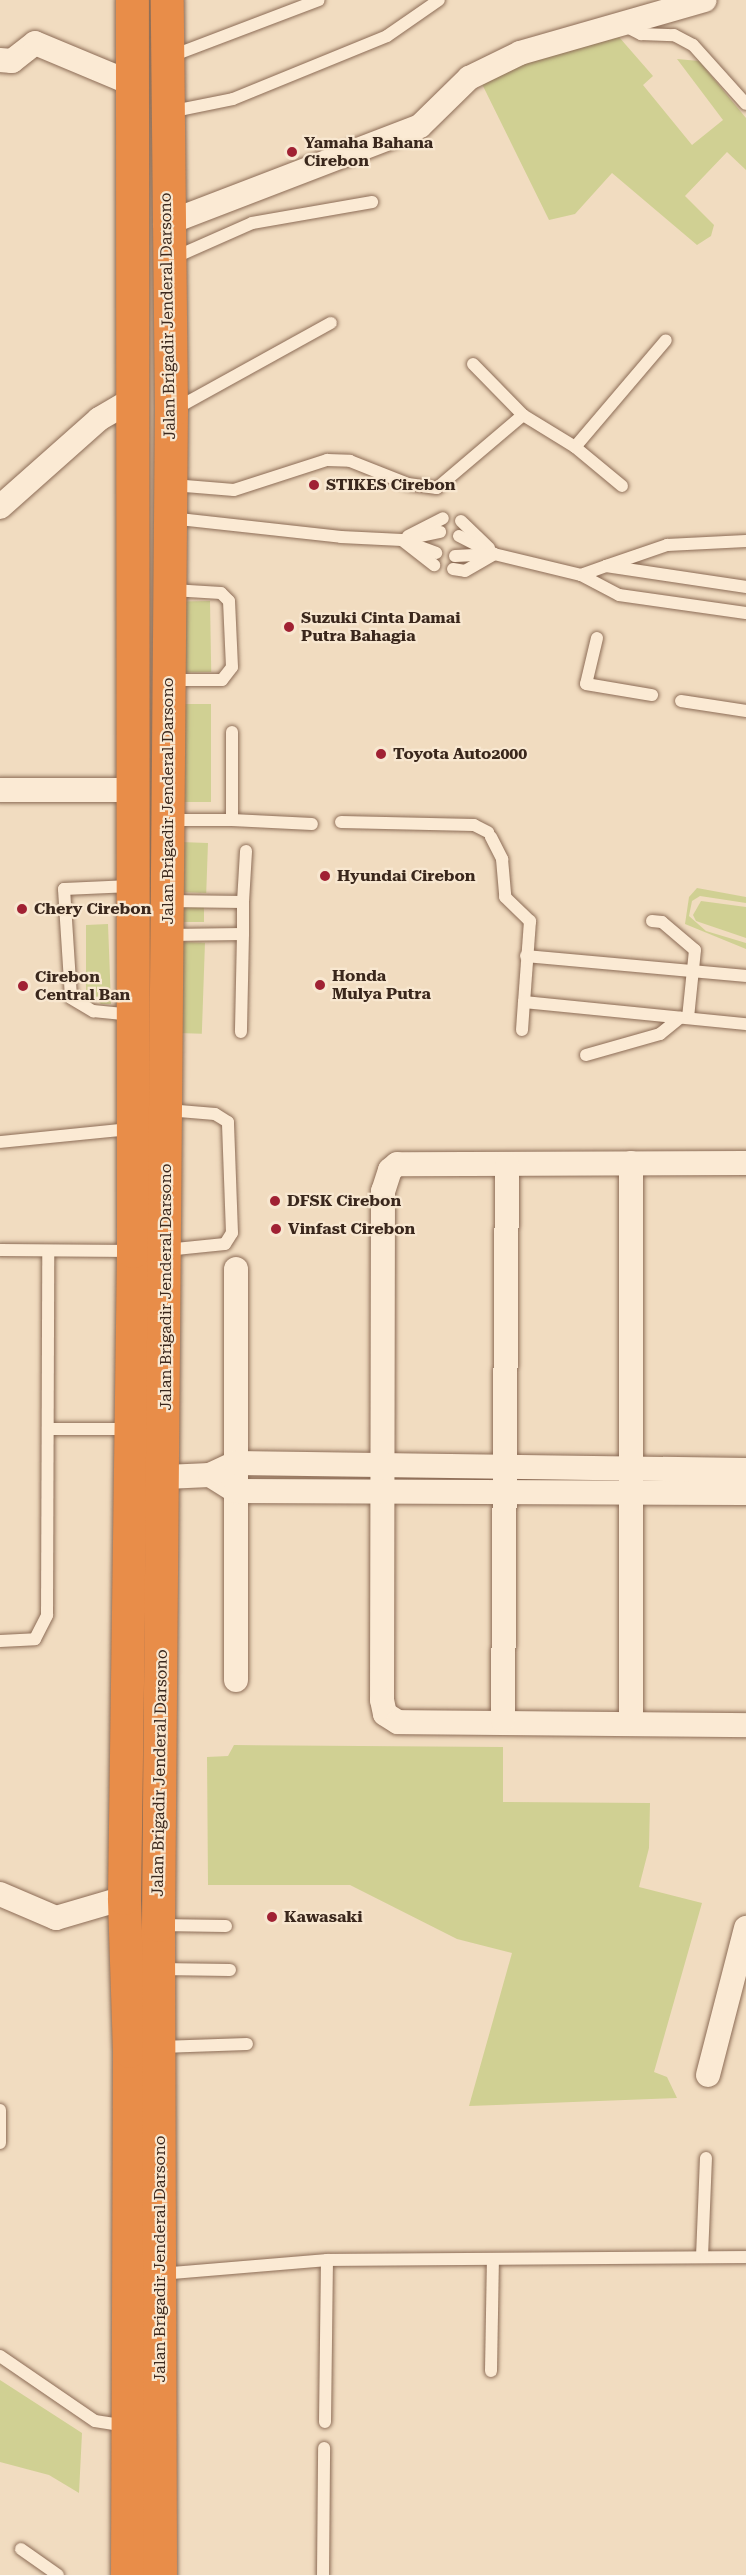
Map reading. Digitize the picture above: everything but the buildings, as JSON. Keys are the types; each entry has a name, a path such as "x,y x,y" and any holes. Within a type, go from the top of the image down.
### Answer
{"highway":[{"name":"Jalan Brigadir Jenderal Darsono","path":"126,2575 129,2426 144,2274 159,2047 158,1925 165,1476 168,518 171,411 165,224 167,4"},
{"name":"Jalan Brigadir Jenderal Darsono","path":"132,6 135,398 133,515 134,1015 124,1898 160,2575"},
{"path":"133,515 168,518"}],"street":[{"path":"165,224 420,126 469,78 519,52 625,26 705,0"},
{"path":"0,60 12,61 35,43 133,84"},
{"path":"4,498 99,419 135,398"},
{"path":"0,790 134,790"},
{"path":"631,1163 631,1724"},
{"path":"746,1163 397,1164 390,1170 382,1191 385,1714 398,1722 503,1720 746,1725"},
{"path":"503,1720 503,1467 507,1165"},
{"path":"236,1269 236,1680"},
{"path":"165,1476 210,1475 236,1462 746,1470"},
{"path":"210,1475 236,1491 746,1493"},
{"path":"0,1894 56,1918 124,1898"},
{"path":"708,2075 746,1928"}],"lane":[{"path":"167,58 319,0"},
{"path":"167,112 233,99 387,36 439,0"},
{"path":"625,26 641,34 674,35 693,45 746,104"},
{"path":"166,260 252,223 372,202"},
{"path":"171,411 331,324"},
{"path":"575,447 666,340"},
{"path":"473,364 523,415 575,447 622,486"},
{"path":"169,484 234,490 327,460 359,463 408,484 437,488 523,415"},
{"path":"168,518 402,540 440,532"},
{"path":"402,540 443,518"},
{"path":"461,521 494,554"},
{"path":"459,536 494,554 581,575 620,595 746,613"},
{"path":"402,540 435,559"},
{"path":"581,575 667,545 746,541"},
{"path":"454,563 494,554"},
{"path":"606,566 746,587"},
{"path":"169,590 221,593 229,602 232,667 222,680 169,680"},
{"path":"597,638 586,684 652,695"},
{"path":"681,700 746,711"},
{"path":"232,732 232,820"},
{"path":"168,820 312,824"},
{"path":"341,822 474,825 489,834 502,860 505,897 530,921 522,1030"},
{"path":"241,1032 246,851"},
{"path":"133,886 64,889 71,998 93,1011 134,1015"},
{"path":"167,901 243,902"},
{"path":"586,1054 660,1034 684,1018 693,970 692,945 652,921"},
{"path":"166,935 243,934"},
{"path":"526,956 746,976"},
{"path":"524,1002 746,1024"},
{"path":"166,1110 215,1114 228,1122 232,1233 225,1244 166,1250"},
{"path":"0,1142 131,1129"},
{"path":"0,1250 133,1251"},
{"path":"0,1641 35,1639 46,1619 50,1430 48,1251"},
{"path":"50,1430 131,1429"},
{"path":"158,1925 226,1926"},
{"path":"159,1969 230,1970"},
{"path":"159,2047 247,2044"},
{"path":"0,2110 0,2143"},
{"path":"702,2257 706,2158"},
{"path":"144,2274 327,2260 746,2257"},
{"path":"325,2422 327,2260"},
{"path":"491,2371 493,2260"},
{"path":"0,2356 95,2421 129,2426"},
{"path":"323,2575 324,2448"},
{"path":"21,2549 58,2575"}],"green space":[{"path":"619,37 653,76 643,85 692,145 723,120 677,59 699,61 746,118 746,170 727,152 685,196 714,225 711,236 697,245 612,173 575,214 549,220 482,84 527,62"},
{"path":"210,601 211,672 182,672 181,602"},
{"path":"184,704 211,704 211,802 184,802"},
{"path":"180,842 208,843 206,893 178,892"},
{"path":"697,888 746,897 746,903 700,896 692,901 689,916 706,931 746,943 746,949 685,924 689,897"},
{"path":"701,901 746,907 746,938 696,921 693,915"},
{"path":"180,907 204,907 204,922 180,922"},
{"path":"108,924 111,1004 101,1004 86,990 86,925"},
{"path":"181,942 205,943 202,1034 178,1033"},
{"path":"234,1745 503,1747 503,1802 650,1803 649,1848 639,1887 702,1903 654,2072 667,2077 677,2098 469,2106 512,1953 457,1939 350,1885 208,1885 207,1757 228,1756"},
{"path":"0,2380 82,2433 79,2493 49,2475 0,2462"}],"place":[{"name":"Yamaha Bahana Cirebon","path":"292,152"},
{"name":"STIKES Cirebon","path":"314,485"},
{"name":"Suzuki Cinta Damai Putra Bahagia","path":"289,627"},
{"name":"Toyota Auto2000","path":"381,754"},
{"name":"Hyundai Cirebon","path":"325,876"},
{"name":"Chery Cirebon","path":"22,909"},
{"name":"Honda Mulya Putra","path":"320,985"},
{"name":"Cirebon Central Ban","path":"23,986"},
{"name":"DFSK Cirebon","path":"275,1201"},
{"name":"Vinfast Cirebon","path":"276,1229"},
{"name":"Kawasaki","path":"272,1917"}]}
